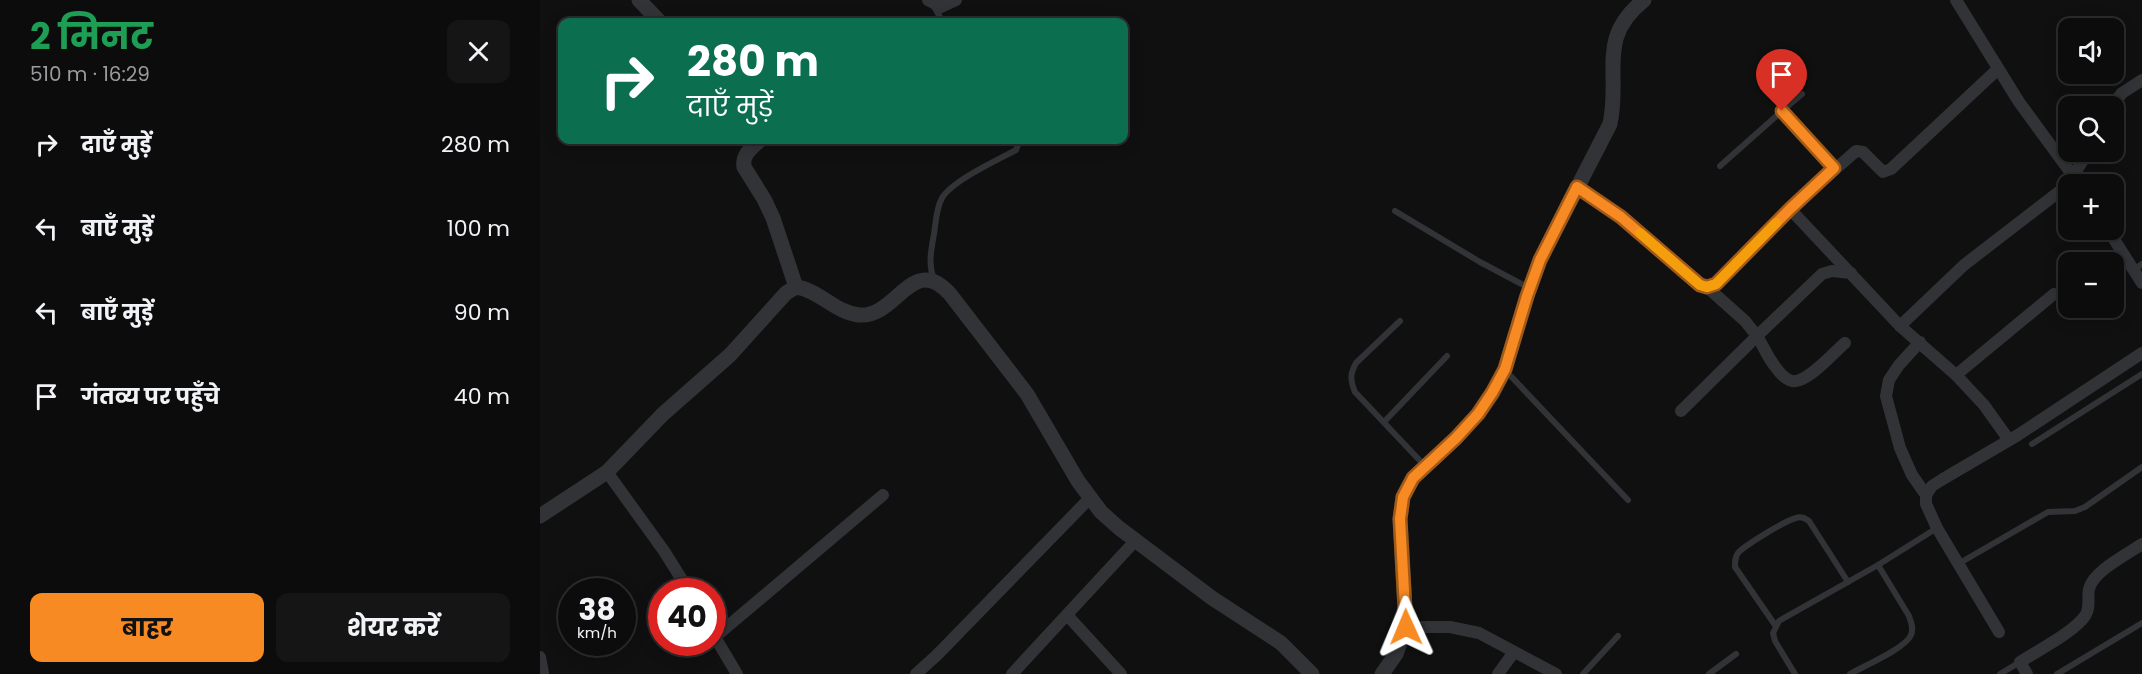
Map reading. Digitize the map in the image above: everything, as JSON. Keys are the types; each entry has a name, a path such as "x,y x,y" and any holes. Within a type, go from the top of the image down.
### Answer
{"street":[{"path":"639,0 656,18"},
{"path":"930,2 941,7 956,0"},
{"path":"1382,674 1396,654 1406,627 1400,519 1403,497 1413,478 1478,414 1505,369 1530,288 1548,243 1610,124 1615,104 1616,36 1633,9 1644,0"},
{"path":"1956,0 1998,69 2071,174"},
{"path":"1707,287 1716,284 1790,209 1852,152 1859,151 1879,169 1887,172 1891,170 1998,69"},
{"path":"2120,96 2142,80"},
{"path":"756,144 748,151 743,162 744,167 773,218 796,287"},
{"path":"1577,187 1621,217 1745,321 1783,376 1797,381 1807,378 1845,343"},
{"path":"1900,326 1964,265 2058,193"},
{"path":"1790,209 1900,326 1956,375 1984,405 2009,440"},
{"path":"2116,240 2138,267 2142,283"},
{"path":"1681,411 1822,274 1832,271 1851,273"},
{"path":"540,516 607,472 663,414 730,355 786,293 796,287 804,288 847,312 864,315 882,308 915,282 924,279 935,280 950,294 1027,394 1090,498 1101,512 1232,612 1281,643 1312,674"},
{"path":"1956,375 2054,294"},
{"path":"1920,342 1889,380 1886,396 1900,448 1912,475 1926,495"},
{"path":"1999,632 1937,528 1926,504 1926,495 1932,486 1943,478 2009,440 2142,353"},
{"path":"607,472 664,550 681,578"},
{"path":"726,624 884,495"},
{"path":"916,674 1090,498"},
{"path":"1012,674 1136,540"},
{"path":"2027,674 2020,662 2078,625 2087,614 2090,603 2089,588 2097,575 2142,544"},
{"path":"1067,615 1122,674"},
{"path":"1406,627 1450,627 1479,633 1556,674"},
{"path":"1498,674 1514,652"},
{"path":"726,656 736,674"},
{"path":"540,657 543,673"}],"lane":[{"path":"930,2 940,18"},
{"path":"1720,166 1802,94"},
{"path":"1782,111 1834,168"},
{"path":"935,280 930,268 930,254 941,200 948,190 1016,150 1018,144"},
{"path":"1395,211 1480,262 1530,288"},
{"path":"1400,321 1356,363 1351,372 1350,381 1355,392 1425,467"},
{"path":"1384,422 1447,356"},
{"path":"1505,369 1628,500"},
{"path":"2032,444 2142,374"},
{"path":"1958,564 2048,512 2075,511 2085,507 2142,467"},
{"path":"1775,625 1736,567 1735,558 1739,551 1748,545 1794,518 1804,517 1809,521 1848,582"},
{"path":"1795,674 1775,641 1773,633 1775,625 1937,528"},
{"path":"1850,674 1905,643 1912,634 1913,625 1909,616 1878,565"},
{"path":"2057,674 2142,623"},
{"path":"1583,674 1618,636"},
{"path":"1709,674 1736,654"},
{"path":"2000,674 2020,662"}],"slow traffic":[{"path":"1640,233 1700,285 1707,287 1716,284 1776,223"}],"route":[{"path":"1406,627 1407,611 1400,519 1403,497 1413,478 1456,438 1478,414 1492,393 1505,369 1540,260 1577,187 1621,217 1700,285 1707,287 1716,284 1834,168 1782,111"}]}
